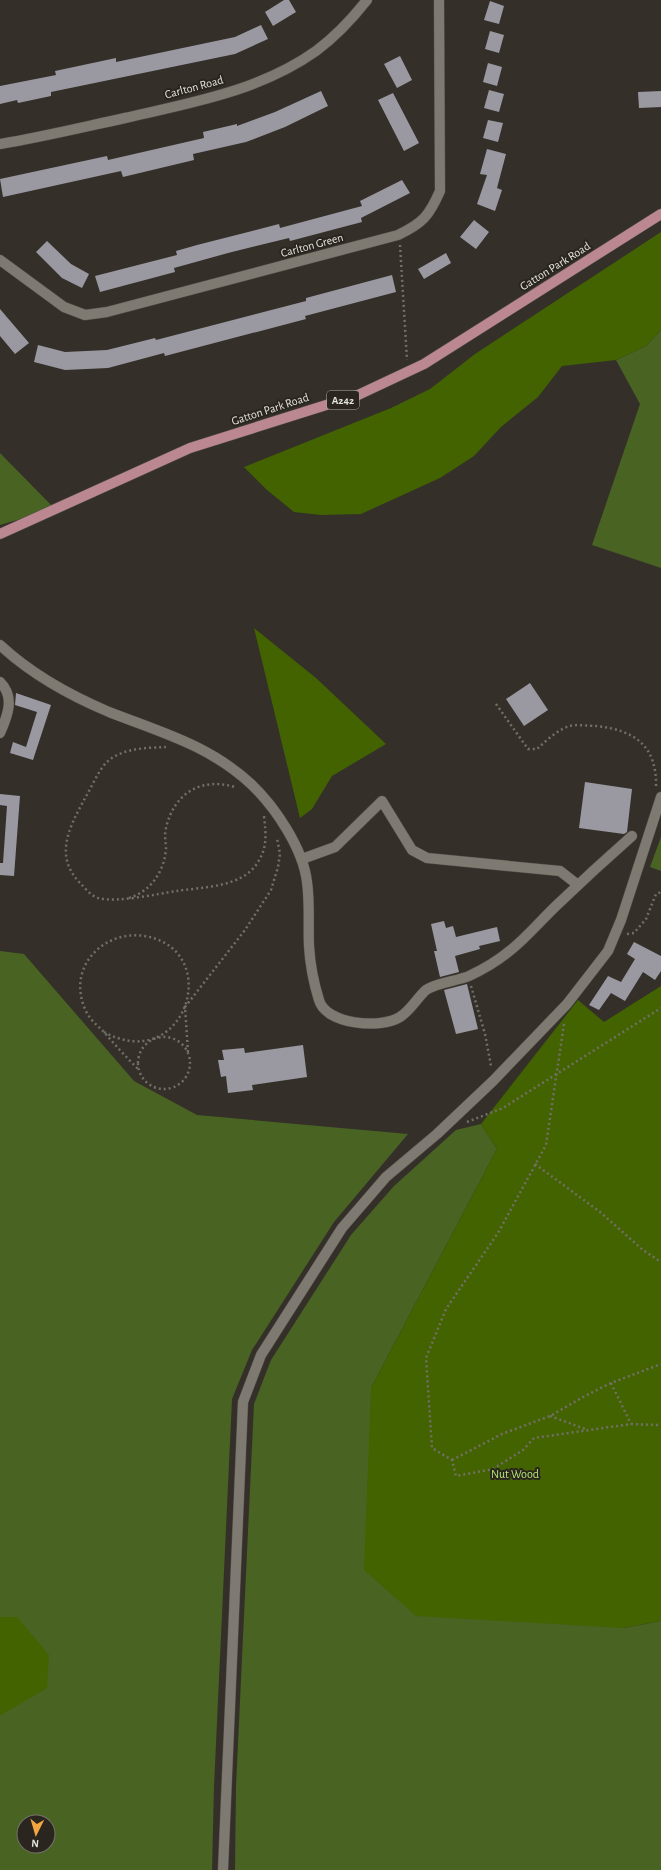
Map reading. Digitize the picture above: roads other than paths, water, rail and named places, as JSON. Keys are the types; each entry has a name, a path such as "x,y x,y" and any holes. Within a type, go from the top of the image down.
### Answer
{"main road":[{"name":"Gatton Park Road","path":"0,534 190,448 358,395 408,372 430,360 661,214"}],"street":[{"name":"Carlton Road","path":"0,144 145,113 245,87 294,65 316,51 351,19 367,0"},
{"name":"Carlton Green","path":"0,260 64,307 85,315 108,312 398,235 414,228 431,212 440,191 439,0"},
{"path":"0,645 13,656 61,688 108,711 153,727 217,757 252,785 279,818 299,849 307,881 309,949 319,1003 327,1013 346,1020 374,1024 399,1018 427,989 468,976 512,949 578,885 632,836"},
{"path":"0,682 8,693 9,701 8,712 0,733"},
{"path":"223,1870 243,1402 261,1355 342,1228 386,1177 437,1134 493,1081 567,1004 608,951 658,796"},
{"path":"302,859 335,847 382,801 412,850 427,858 560,871 578,885"}],"park label":[{"name":"Nut Wood","path":"515,1474"}]}
